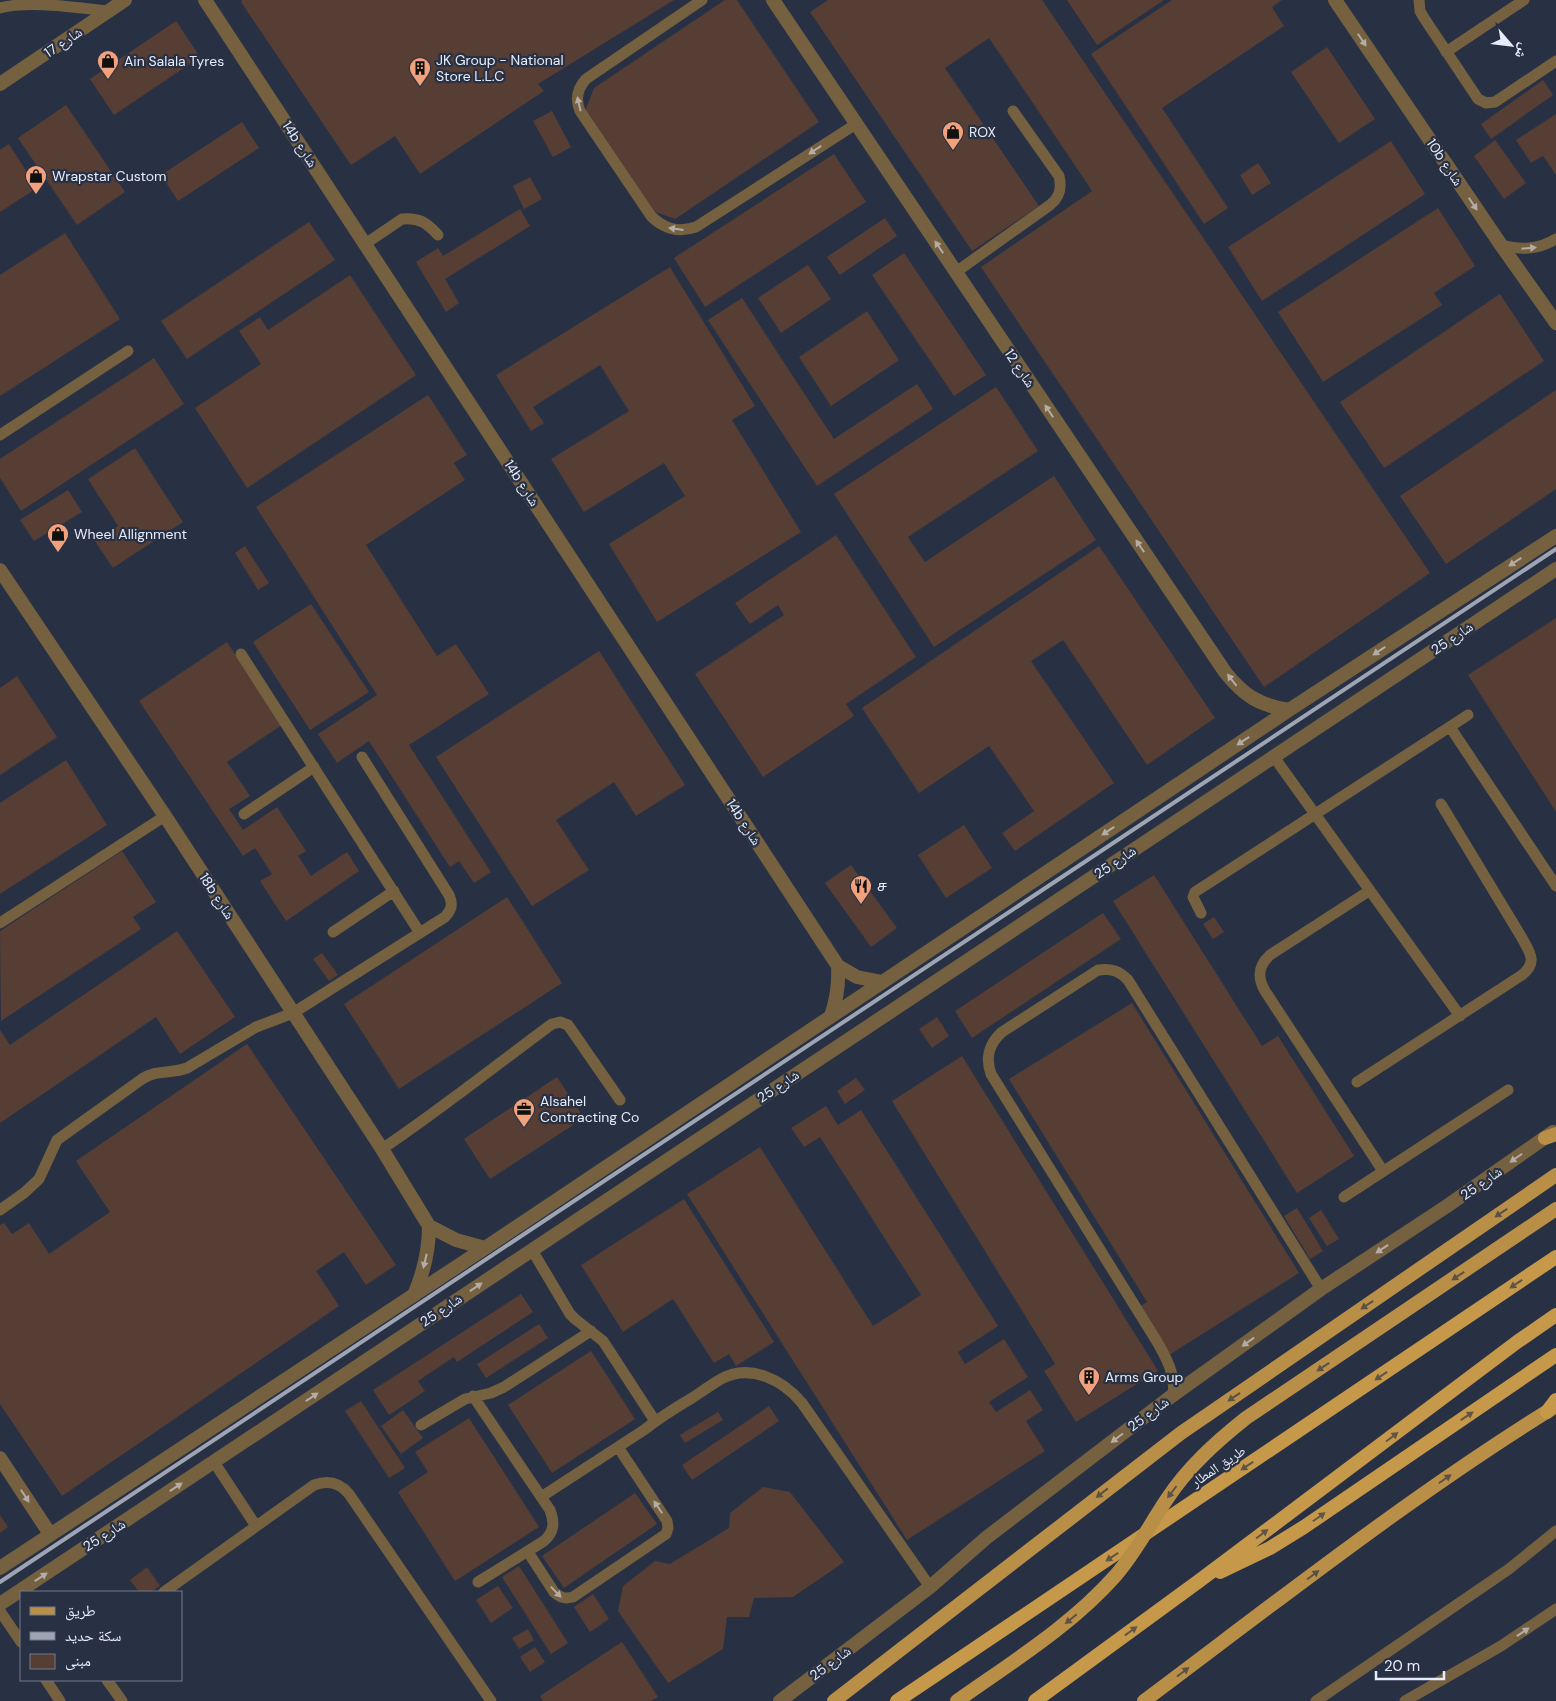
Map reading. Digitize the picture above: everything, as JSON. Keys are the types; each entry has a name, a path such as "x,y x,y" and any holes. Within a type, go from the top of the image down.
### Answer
{"highway":[{"name":"طريق المطار","path":"897,1701 1556,1257"},
{"path":"1035,1701 1199,1582 1556,1315"},
{"path":"1199,1582 1252,1557 1304,1527 1556,1355"},
{"path":"1551,1409 1556,1400"}],"main road":[{"path":"834,1701 1181,1433 1556,1176"},
{"path":"956,1701 1071,1619 1096,1597 1132,1554 1168,1497 1185,1475 1224,1436 1246,1418 1556,1210"},
{"path":"1144,1701 1416,1499 1489,1448 1551,1409"}],"street":[{"name":"شارع 17","path":"0,84 125,0"},
{"name":"14b شارع","path":"205,0 838,966 857,977 882,982"},
{"name":"شارع 12","path":"772,0 1225,672 1237,687 1252,699 1270,707 1289,710"},
{"name":"10b شارع","path":"1335,0 1556,323"},
{"name":"شارع 25","path":"0,1568 485,1248 1289,710 1556,536"},
{"name":"شارع 25","path":"0,1604 1556,569"},
{"name":"18b شارع","path":"0,570 165,816 382,1149 429,1226"},
{"path":"831,1016 839,985 838,966"},
{"name":"شارع 25","path":"780,1701 930,1587 986,1538 1173,1395 1321,1289 1448,1206 1552,1134"},
{"path":"414,1295 426,1261 429,1226 456,1240 485,1248"},
{"path":"0,1458 50,1534"}],"lane":[{"path":"702,0 586,79 581,84 577,98 580,112 657,222 672,229 680,230 696,227 856,124"},
{"path":"1419,0 1420,11 1472,92 1478,99 1486,103 1495,102 1556,61"},
{"path":"1446,52 1524,0"},
{"path":"0,8 18,4 32,4 108,11"},
{"path":"956,272 1050,205 1059,196 1061,182 1059,176 1013,111"},
{"path":"365,244 402,220 409,218 419,219 428,224 438,235"},
{"path":"1501,244 1516,248 1532,248 1547,244 1556,239"},
{"path":"0,435 128,351"},
{"path":"241,654 420,933"},
{"path":"1200,913 1193,897 1195,892 1468,715"},
{"path":"1450,727 1556,886"},
{"path":"0,1210 24,1193 39,1179 57,1140 142,1079 156,1072 179,1071 187,1068 256,1027 293,1014 446,917 451,910 452,902 449,895 362,757"},
{"path":"1274,757 1460,1016"},
{"path":"244,814 314,768"},
{"path":"1357,1082 1522,975 1529,970 1532,961 1530,953 1518,931 1441,804"},
{"path":"0,923 165,816"},
{"path":"1369,890 1270,954 1263,962 1259,972 1260,982 1265,991 1383,1171"},
{"path":"333,932 394,892"},
{"path":"1173,1395 1174,1386 1170,1370 1156,1340 990,1074 988,1065 990,1046 1002,1032 1098,970 1110,968 1120,972 1128,980 1321,1289"},
{"path":"382,1149 428,1118 552,1024 560,1022 568,1024 620,1100"},
{"path":"1344,1196 1508,1090"},
{"path":"532,1250 574,1319 591,1330 603,1341 655,1421"},
{"path":"421,1425 454,1404 504,1387 591,1330"},
{"path":"541,1497 722,1378 751,1374 766,1376 780,1382 793,1391 930,1587"},
{"path":"473,1396 554,1518 550,1535 528,1552 478,1582"},
{"path":"528,1552 554,1592 559,1597 566,1599 573,1597 666,1534 668,1528 667,1521 618,1447"},
{"path":"214,1462 256,1526"},
{"path":"165,1591 314,1484 329,1482 337,1484 344,1488 490,1701"},
{"path":"1316,1701 1509,1569 1556,1531"},
{"path":"1405,1701 1501,1646 1556,1609"},
{"path":"0,1611 20,1641"},
{"path":"47,1681 60,1701"},
{"path":"108,1681 122,1701"}],"building":[{"name":"JK Group - National Store L.L.C","path":"242,0 674,0 538,84 544,91 420,174 395,136 351,165 241,2"},
{"path":"725,0 737,0 819,122 675,219 652,211 585,111 594,88"},
{"path":"828,0 1042,0 1430,573 1264,687 981,267 1092,191 989,38 945,68 1039,206 972,251 810,12"},
{"path":"1067,0 1164,0 1097,45"},
{"path":"1172,0 1282,0 1272,7 1284,26 1162,108 1228,208 1204,224 1091,54"},
{"path":"176,21 200,57 114,115 90,79"},
{"path":"1327,47 1375,119 1339,143 1291,72"},
{"path":"1543,80 1553,95 1491,139 1481,124"},
{"path":"66,105 125,192 77,225 18,138"},
{"path":"552,111 571,147 553,157 533,121"},
{"path":"1556,114 1556,175 1543,156 1531,163 1516,140"},
{"path":"242,122 259,148 178,201 161,175"},
{"path":"1495,140 1526,183 1504,199 1474,156"},
{"path":"1391,141 1425,194 1262,301 1228,247"},
{"path":"9,144 37,188 0,212 0,150"},
{"path":"834,154 866,202 705,307 674,258"},
{"path":"1258,163 1271,183 1252,195 1240,175"},
{"path":"530,177 542,199 524,209 513,186"},
{"path":"1438,208 1475,266 1434,293 1442,305 1323,382 1278,312"},
{"path":"520,209 530,226 445,279 459,303 446,312 416,262 438,248 443,256"},
{"path":"885,218 897,236 840,275 827,257"},
{"path":"309,222 335,260 187,359 161,321"},
{"path":"65,233 120,319 0,396 0,275"},
{"path":"904,253 986,375 954,396 872,275"},
{"path":"808,265 831,299 781,333 758,298"},
{"path":"670,267 755,406 732,420 801,532 657,622 609,544 685,496 664,463 584,512 551,459 629,411 600,365 533,407 544,423 531,431 496,375"},
{"path":"350,275 416,375 247,488 195,408 261,364 239,331 260,317 268,330"},
{"path":"1500,294 1544,361 1384,468 1340,402"},
{"path":"742,298 834,439 917,384 933,409 817,486 708,320"},
{"path":"867,311 899,360 831,406 799,357"},
{"path":"154,358 184,404 21,511 0,478 0,459"},
{"path":"996,387 1038,451 908,537 925,562 1054,476 1096,540 934,647 834,494"},
{"path":"1556,390 1556,489 1446,564 1400,496"},
{"path":"428,395 467,455 454,463 465,480 366,545 437,656 456,644 489,694 409,745 491,872 474,883 459,861 450,867 369,741 337,763 318,734 377,695 256,507"},
{"path":"135,448 183,522 113,568 95,541 118,526 88,479"},
{"path":"68,490 82,512 34,541 20,520"},
{"path":"836,535 916,657 846,704 854,716 763,777 695,674 784,615 778,605 750,624 735,603"},
{"path":"245,546 269,583 258,590 235,553"},
{"path":"1099,546 1215,718 1147,765 1063,640 1031,661 1114,783 1015,851 1002,833 1034,811 989,746 919,793 862,708"},
{"path":"311,604 369,692 310,730 253,642"},
{"path":"1556,618 1556,812 1468,675"},
{"path":"227,642 282,725 227,762 250,796 229,809 243,830 277,807 306,851 298,856 311,876 347,852 359,871 286,921 260,881 272,874 255,848 243,856 139,701"},
{"path":"599,651 685,785 636,816 614,782 556,820 589,870 532,906 436,757"},
{"path":"17,676 57,737 0,775 0,688"},
{"path":"66,760 107,825 0,894 0,803"},
{"path":"964,825 992,868 946,898 918,855"},
{"path":"122,851 156,902 133,917 141,929 1,1021 0,931"},
{"name":"ச","path":"851,865 897,928 871,947 825,883"},
{"path":"1154,875 1262,1046 1278,1036 1354,1156 1297,1193 1113,901"},
{"path":"507,897 562,983 399,1089 344,1004"},
{"path":"1103,913 1121,939 972,1038 955,1011"},
{"path":"1214,917 1224,932 1213,939 1203,924"},
{"path":"177,931 235,1017 180,1054 156,1017 0,1123 0,1030 10,1045"},
{"path":"322,953 338,975 329,981 313,959"},
{"path":"1132,1003 1299,1273 1169,1355 1139,1307 1147,1302 1009,1079"},
{"path":"937,1017 949,1036 932,1048 919,1029"},
{"path":"247,1044 396,1265 366,1285 344,1252 316,1271 339,1306 62,1496 0,1404 0,1225 4,1223 12,1234 29,1223 49,1254 110,1212 76,1161"},
{"path":"962,1056 1158,1371 1076,1422 1044,1371 1055,1364 892,1101"},
{"name":"Alsahel Contracting Co","path":"557,1077 584,1118 490,1179 464,1139"},
{"path":"856,1078 865,1090 845,1104 837,1091"},
{"path":"826,1106 838,1125 861,1110 998,1326 958,1352 965,1364 1004,1339 1028,1377 989,1402 996,1412 1030,1390 1043,1410 1026,1421 1045,1451 907,1540 687,1194 760,1147 873,1326 921,1295 820,1137 804,1147 791,1128"},
{"path":"684,1199 774,1342 736,1366 729,1354 714,1363 673,1299 623,1332 581,1265"},
{"path":"1297,1208 1323,1251 1310,1259 1284,1216"},
{"path":"1321,1210 1339,1239 1327,1246 1309,1218"},
{"path":"521,1294 533,1312 457,1362 454,1357 418,1381 425,1391 389,1415 373,1390"},
{"path":"539,1324 548,1338 486,1378 477,1364"},
{"path":"591,1351 635,1419 552,1473 508,1405"},
{"path":"361,1401 405,1468 389,1478 345,1411"},
{"path":"769,1406 779,1421 692,1480 682,1465"},
{"path":"403,1410 423,1438 401,1454 381,1426"},
{"path":"718,1412 723,1420 685,1443 680,1435"},
{"path":"469,1418 539,1527 455,1581 398,1492 428,1472 415,1452"},
{"path":"763,1487 790,1492 844,1562 793,1597 754,1598 749,1617 727,1617 723,1649 668,1683 618,1611 623,1586 655,1561 670,1564 729,1528 730,1513"},
{"path":"635,1493 657,1524 564,1588 542,1556"},
{"path":"0,1515 8,1527 0,1533"},
{"path":"519,1566 568,1643 551,1654 502,1577"},
{"path":"147,1567 160,1586 152,1591 138,1591 130,1580"},
{"path":"498,1586 513,1608 491,1623 476,1600"},
{"path":"593,1594 609,1619 590,1632 574,1607"},
{"path":"528,1629 534,1640 519,1649 512,1638"},
{"path":"622,1642 658,1697 651,1701 543,1701 540,1696"},
{"path":"535,1647 545,1662 530,1672 520,1657"}],"railway":[{"path":"0,1582 1556,549"}],"place":[{"name":"Ain Salala Tyres","path":"108,80"},
{"name":"JK Group - National Store L.L.C","path":"420,87"},
{"name":"ROX","path":"953,151"},
{"name":"Wrapstar Custom","path":"36,195"},
{"name":"Wheel Allignment","path":"58,553"},
{"name":"ச","path":"861,905"},
{"name":"Alsahel Contracting Co","path":"524,1128"},
{"name":"Arms Group","path":"1089,1396"}]}
